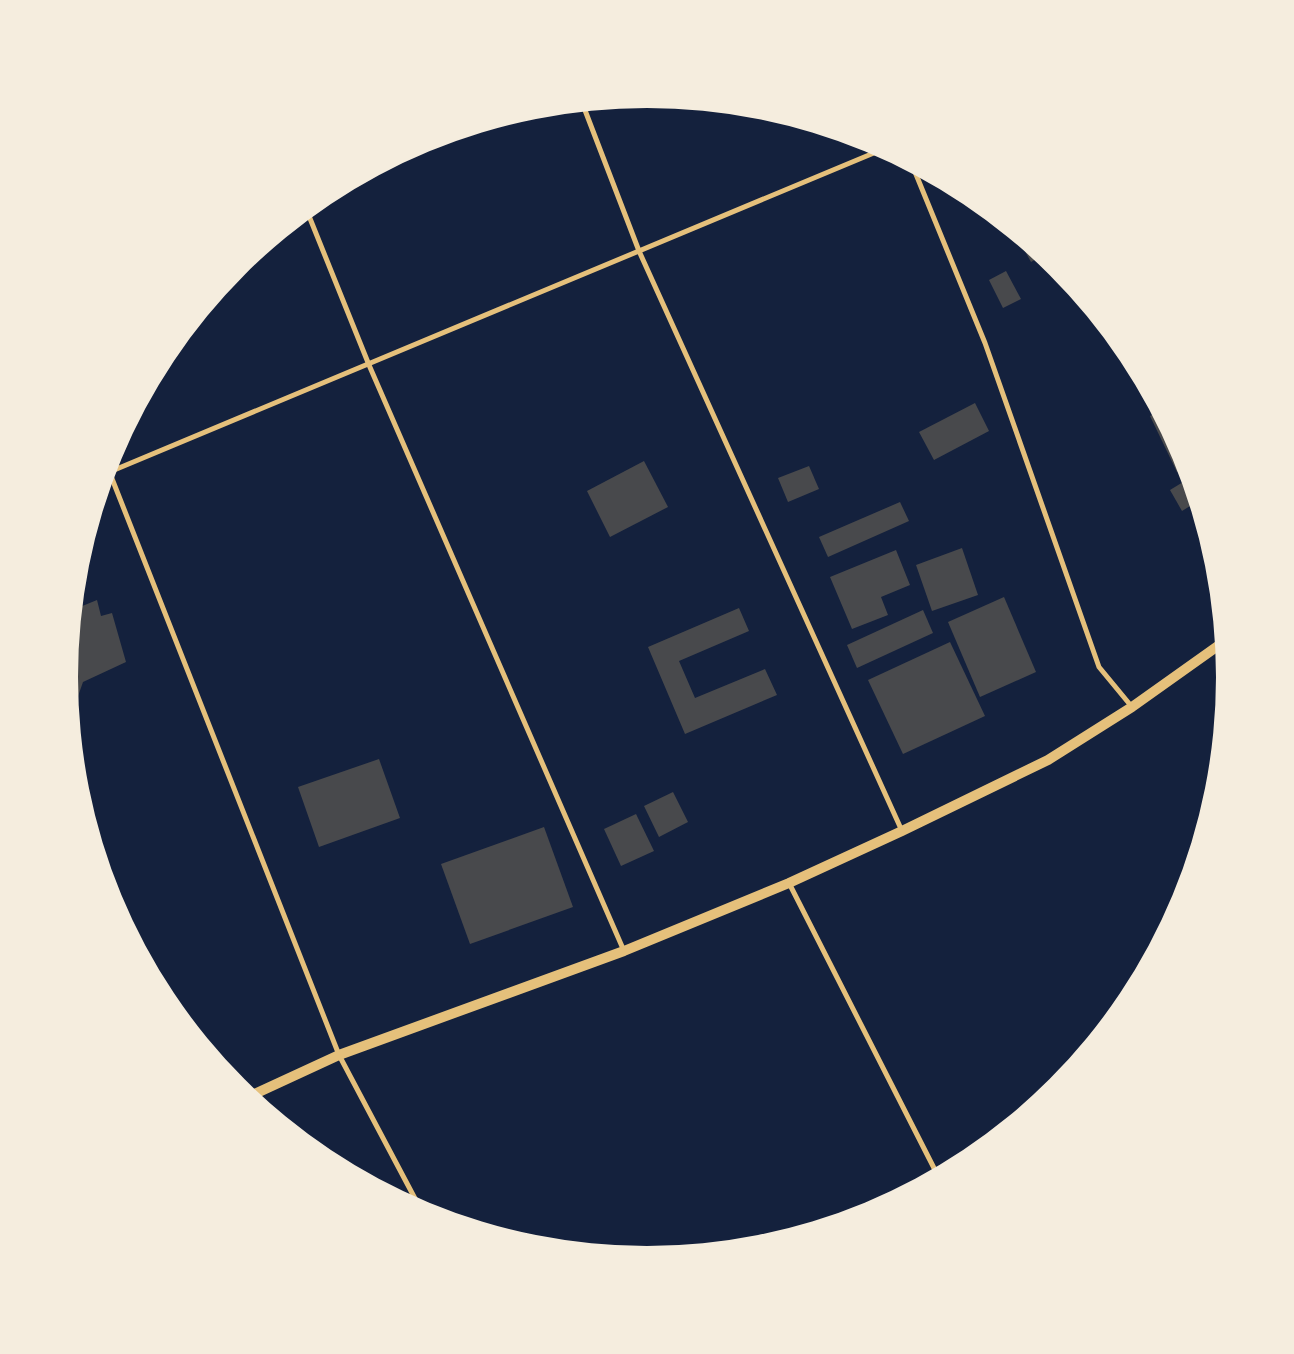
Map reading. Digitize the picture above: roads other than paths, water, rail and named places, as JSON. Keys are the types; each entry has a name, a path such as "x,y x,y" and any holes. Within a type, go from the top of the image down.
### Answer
{"main road":[{"path":"258,1092 339,1055 624,951 789,883 902,831 1048,760 1132,707 1215,648"}],"street":[{"path":"585,111 639,251 902,831"},
{"path":"118,468 369,365 872,154"},
{"path":"916,176 985,343 1100,668 1132,707"},
{"path":"310,218 369,365 624,951"},
{"path":"112,483 339,1055 414,1196"},
{"path":"789,883 934,1169"}]}
